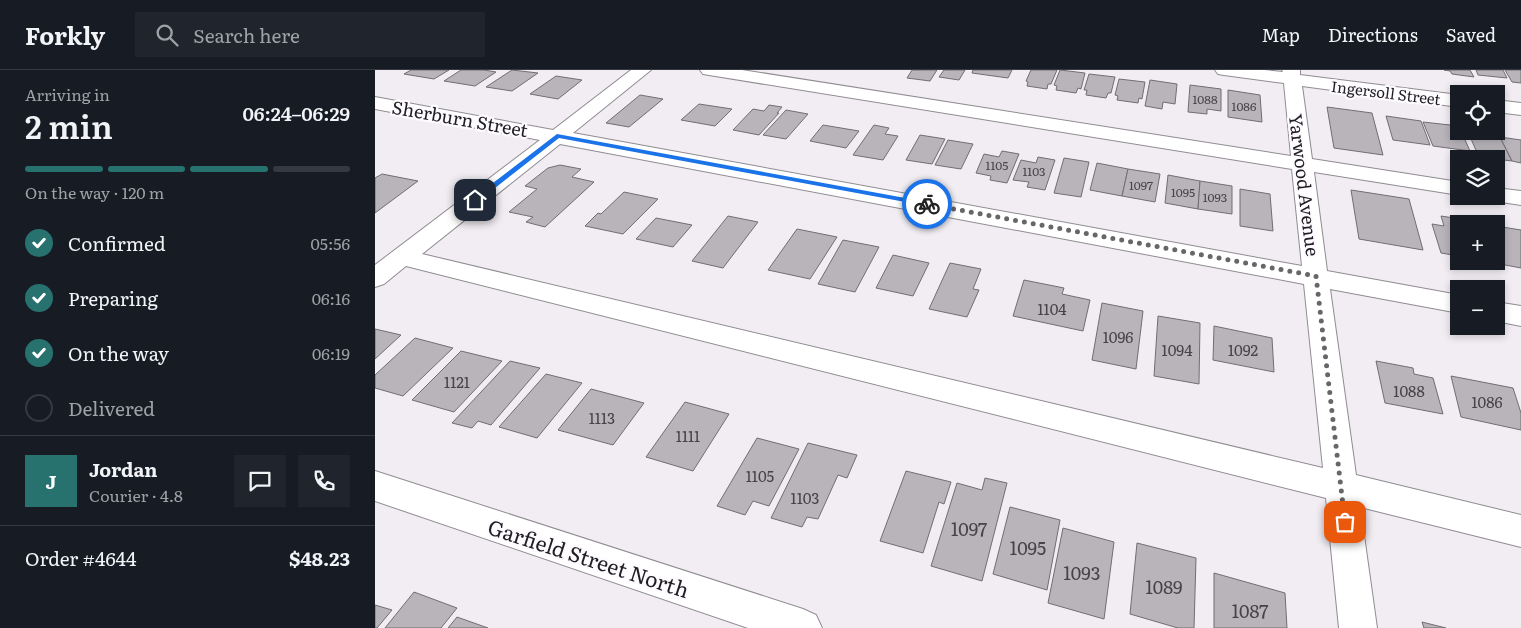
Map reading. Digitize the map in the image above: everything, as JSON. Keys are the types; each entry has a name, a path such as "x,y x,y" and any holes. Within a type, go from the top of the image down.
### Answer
{"street":[{"path":"375,278 642,70"},
{"path":"709,70 1450,188"},
{"name":"Ingersoll Street","path":"1224,70 1291,75 1450,100"},
{"name":"Yarwood Avenue","path":"1291,75 1358,628"},
{"name":"Sherburn Street","path":"375,103 1450,302"},
{"path":"1505,107 1521,109"},
{"path":"1505,196 1521,198"},
{"path":"402,257 1521,531"},
{"path":"1505,313 1521,316"},
{"name":"Garfield Street North","path":"375,486 803,628"}],"building":[{"path":"411,70 449,70 434,79 404,74"},
{"path":"461,70 496,72 475,86 444,81"},
{"path":"512,70 538,73 512,91 486,87"},
{"path":"912,70 937,70 930,81 907,78"},
{"path":"944,70 965,70 959,80 939,77"},
{"path":"973,70 1012,70 1008,78 972,73"},
{"path":"1031,70 1057,70 1047,89 1027,86 1028,82 1026,81"},
{"path":"1060,70 1085,73 1081,89 1078,88 1076,93 1056,90 1057,86 1054,85"},
{"path":"1444,70 1470,70 1474,77 1452,74 1450,71"},
{"path":"1476,70 1503,70 1507,78 1478,75"},
{"path":"1505,70 1521,70 1521,83 1512,82"},
{"path":"1089,74 1115,77 1111,93 1108,93 1106,98 1086,95 1087,90 1084,90"},
{"path":"556,76 582,80 558,99 530,94"},
{"path":"1119,79 1145,82 1142,99 1139,98 1138,103 1117,100 1118,96 1115,95"},
{"path":"1150,80 1177,84 1175,104 1163,102 1162,109 1145,106"},
{"path":"1190,85 1221,89 1221,111 1207,109 1207,114 1188,112"},
{"path":"1228,90 1260,95 1262,122 1228,117"},
{"path":"640,95 663,99 629,127 606,123"},
{"path":"699,104 732,109 715,126 681,120"},
{"path":"769,105 782,107 759,135 733,130 753,109 764,111"},
{"path":"1327,107 1372,113 1383,155 1334,148"},
{"path":"786,110 808,114 786,139 763,135"},
{"path":"1386,116 1421,121 1430,145 1393,140"},
{"path":"1423,122 1450,125 1450,140 1465,140 1470,150 1463,150 1433,146"},
{"path":"823,125 859,131 846,148 810,141"},
{"path":"874,125 889,128 885,134 898,136 883,160 853,155"},
{"path":"920,135 945,139 932,164 906,160"},
{"path":"1505,138 1521,140 1521,163 1512,161 1502,140 1505,140"},
{"path":"948,140 973,144 961,169 935,165"},
{"path":"1472,140 1502,140 1512,161 1505,160 1505,150 1476,150"},
{"path":"1002,151 1019,154 1007,183 990,180 991,176 976,173 984,154 999,157"},
{"path":"1038,157 1055,160 1045,190 1027,187 1029,182 1013,180 1021,160 1036,163"},
{"path":"1064,158 1089,162 1081,197 1054,193"},
{"path":"1097,163 1128,169 1122,196 1090,190"},
{"path":"560,165 581,169 572,177 594,182 545,227 526,222 533,217 509,212 537,189 525,186 548,168"},
{"path":"1128,169 1160,174 1155,202 1122,196"},
{"path":"382,174 418,181 375,213 375,178"},
{"path":"1168,175 1200,181 1198,209 1165,203"},
{"path":"1200,181 1232,186 1232,214 1198,209"},
{"path":"1240,189 1270,194 1273,231 1240,226"},
{"path":"1351,190 1409,199 1423,250 1359,239"},
{"path":"624,192 658,199 623,234 585,226 598,213 601,214"},
{"path":"728,216 758,222 723,268 692,261"},
{"path":"1441,216 1450,217 1450,254 1441,253 1432,224 1444,226"},
{"path":"656,218 692,225 673,247 636,239"},
{"path":"1505,227 1521,230 1521,268 1505,265"},
{"path":"797,229 837,237 810,279 768,270"},
{"path":"843,240 879,247 855,292 818,284"},
{"path":"893,255 929,263 913,296 876,288"},
{"path":"950,263 981,269 973,289 979,290 967,317 929,309"},
{"path":"1024,280 1064,288 1062,294 1090,300 1083,331 1013,316"},
{"path":"1102,303 1143,311 1136,369 1092,360"},
{"path":"1158,316 1200,323 1199,384 1154,376"},
{"path":"1214,326 1272,338 1274,372 1213,360"},
{"path":"375,329 401,335 375,359"},
{"path":"415,338 453,348 403,396 375,388 375,375"},
{"path":"461,351 502,361 454,412 412,400"},
{"path":"510,361 540,368 491,425 478,421 472,428 452,423"},
{"path":"1376,361 1413,368 1414,374 1433,378 1443,414 1385,403"},
{"path":"546,374 582,383 537,438 499,427"},
{"path":"1451,376 1513,388 1521,413 1521,430 1461,417"},
{"path":"591,389 644,403 613,445 558,430"},
{"path":"685,402 729,414 693,471 646,457"},
{"path":"757,438 799,449 769,506 753,501 745,515 717,506"},
{"path":"808,443 857,455 847,478 838,475 818,519 807,517 802,527 771,518"},
{"path":"906,471 951,482 944,504 939,502 923,553 880,541"},
{"path":"985,478 1007,483 982,581 931,566 957,483 982,490"},
{"path":"1010,507 1060,520 1047,590 993,574"},
{"path":"1063,528 1114,542 1104,619 1048,603"},
{"path":"1137,543 1196,558 1194,628 1178,628 1130,614"},
{"path":"1214,573 1285,593 1287,628 1214,628"},
{"path":"414,592 457,608 441,628 385,628"},
{"path":"375,605 392,610 377,628 375,628"},
{"path":"457,617 488,628 448,628"},
{"path":"1422,622 1446,628 1424,628"}],"way so far":[{"path":"927,204 1316,276 1345,522"}],"route":[{"path":"475,200 557,136 927,204"}]}
